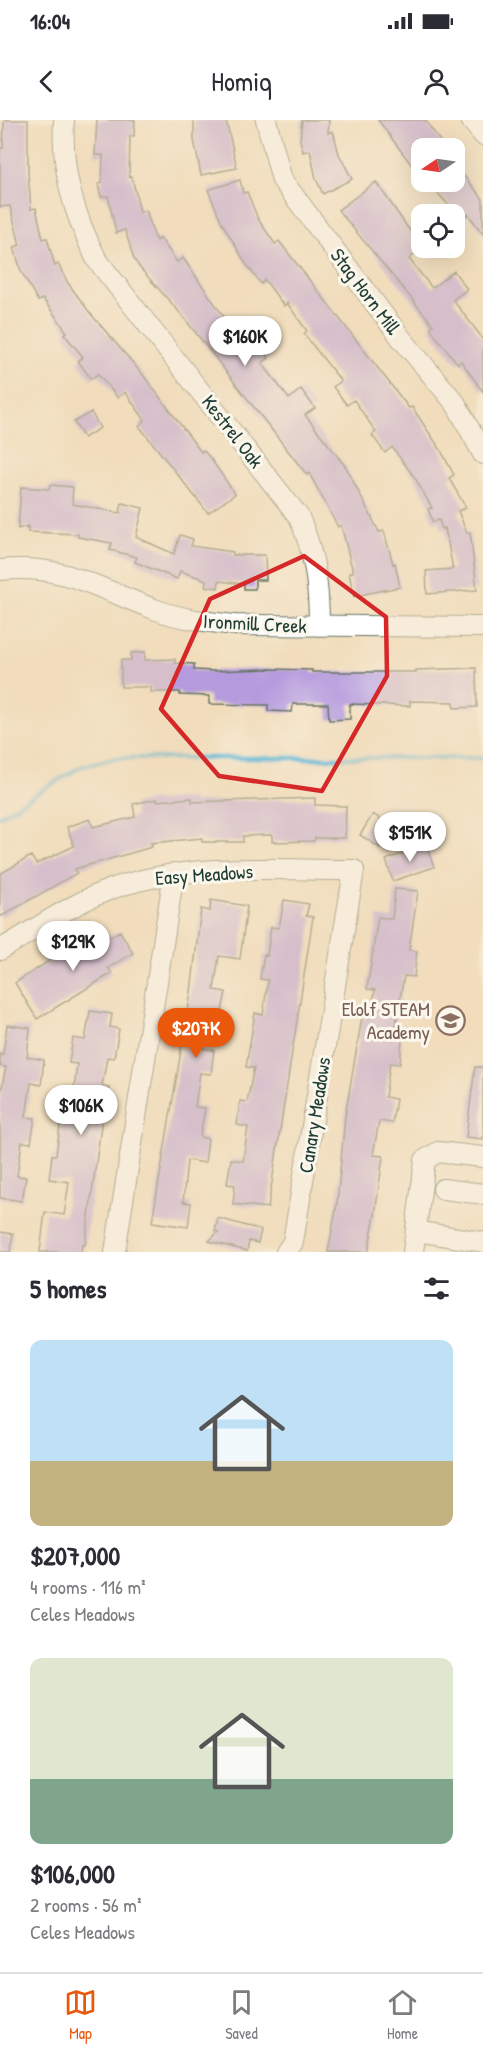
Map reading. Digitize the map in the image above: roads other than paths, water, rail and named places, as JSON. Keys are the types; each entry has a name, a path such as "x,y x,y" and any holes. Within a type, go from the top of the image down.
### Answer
{"street":[{"name":"Kestrel Oak","path":"64,120 64,164 80,226 97,260 299,517 314,555 320,587 319,626"},
{"name":"Stag Horn Mill","path":"266,120 282,180 401,338 456,404 483,454"},
{"path":"471,120 483,135"},
{"name":"Ironmill Creek","path":"0,570 22,568 59,571 86,579 155,610 198,621 235,625 483,627"},
{"name":"Easy Meadows","path":"0,950 86,900 145,879 207,870 354,870"},
{"name":"Canary Meadows","path":"286,1252 293,1242 354,870"},
{"path":"115,1252 174,873"},
{"path":"413,1252 425,1160 438,1152 483,1157"},
{"path":"443,1189 483,1194"},
{"path":"416,1231 483,1242"}],"waterway":[{"path":"0,816 80,767 114,758 483,758"}],"place":[{"name":"Elolf STEAM Academy","path":"451,1020"}]}
